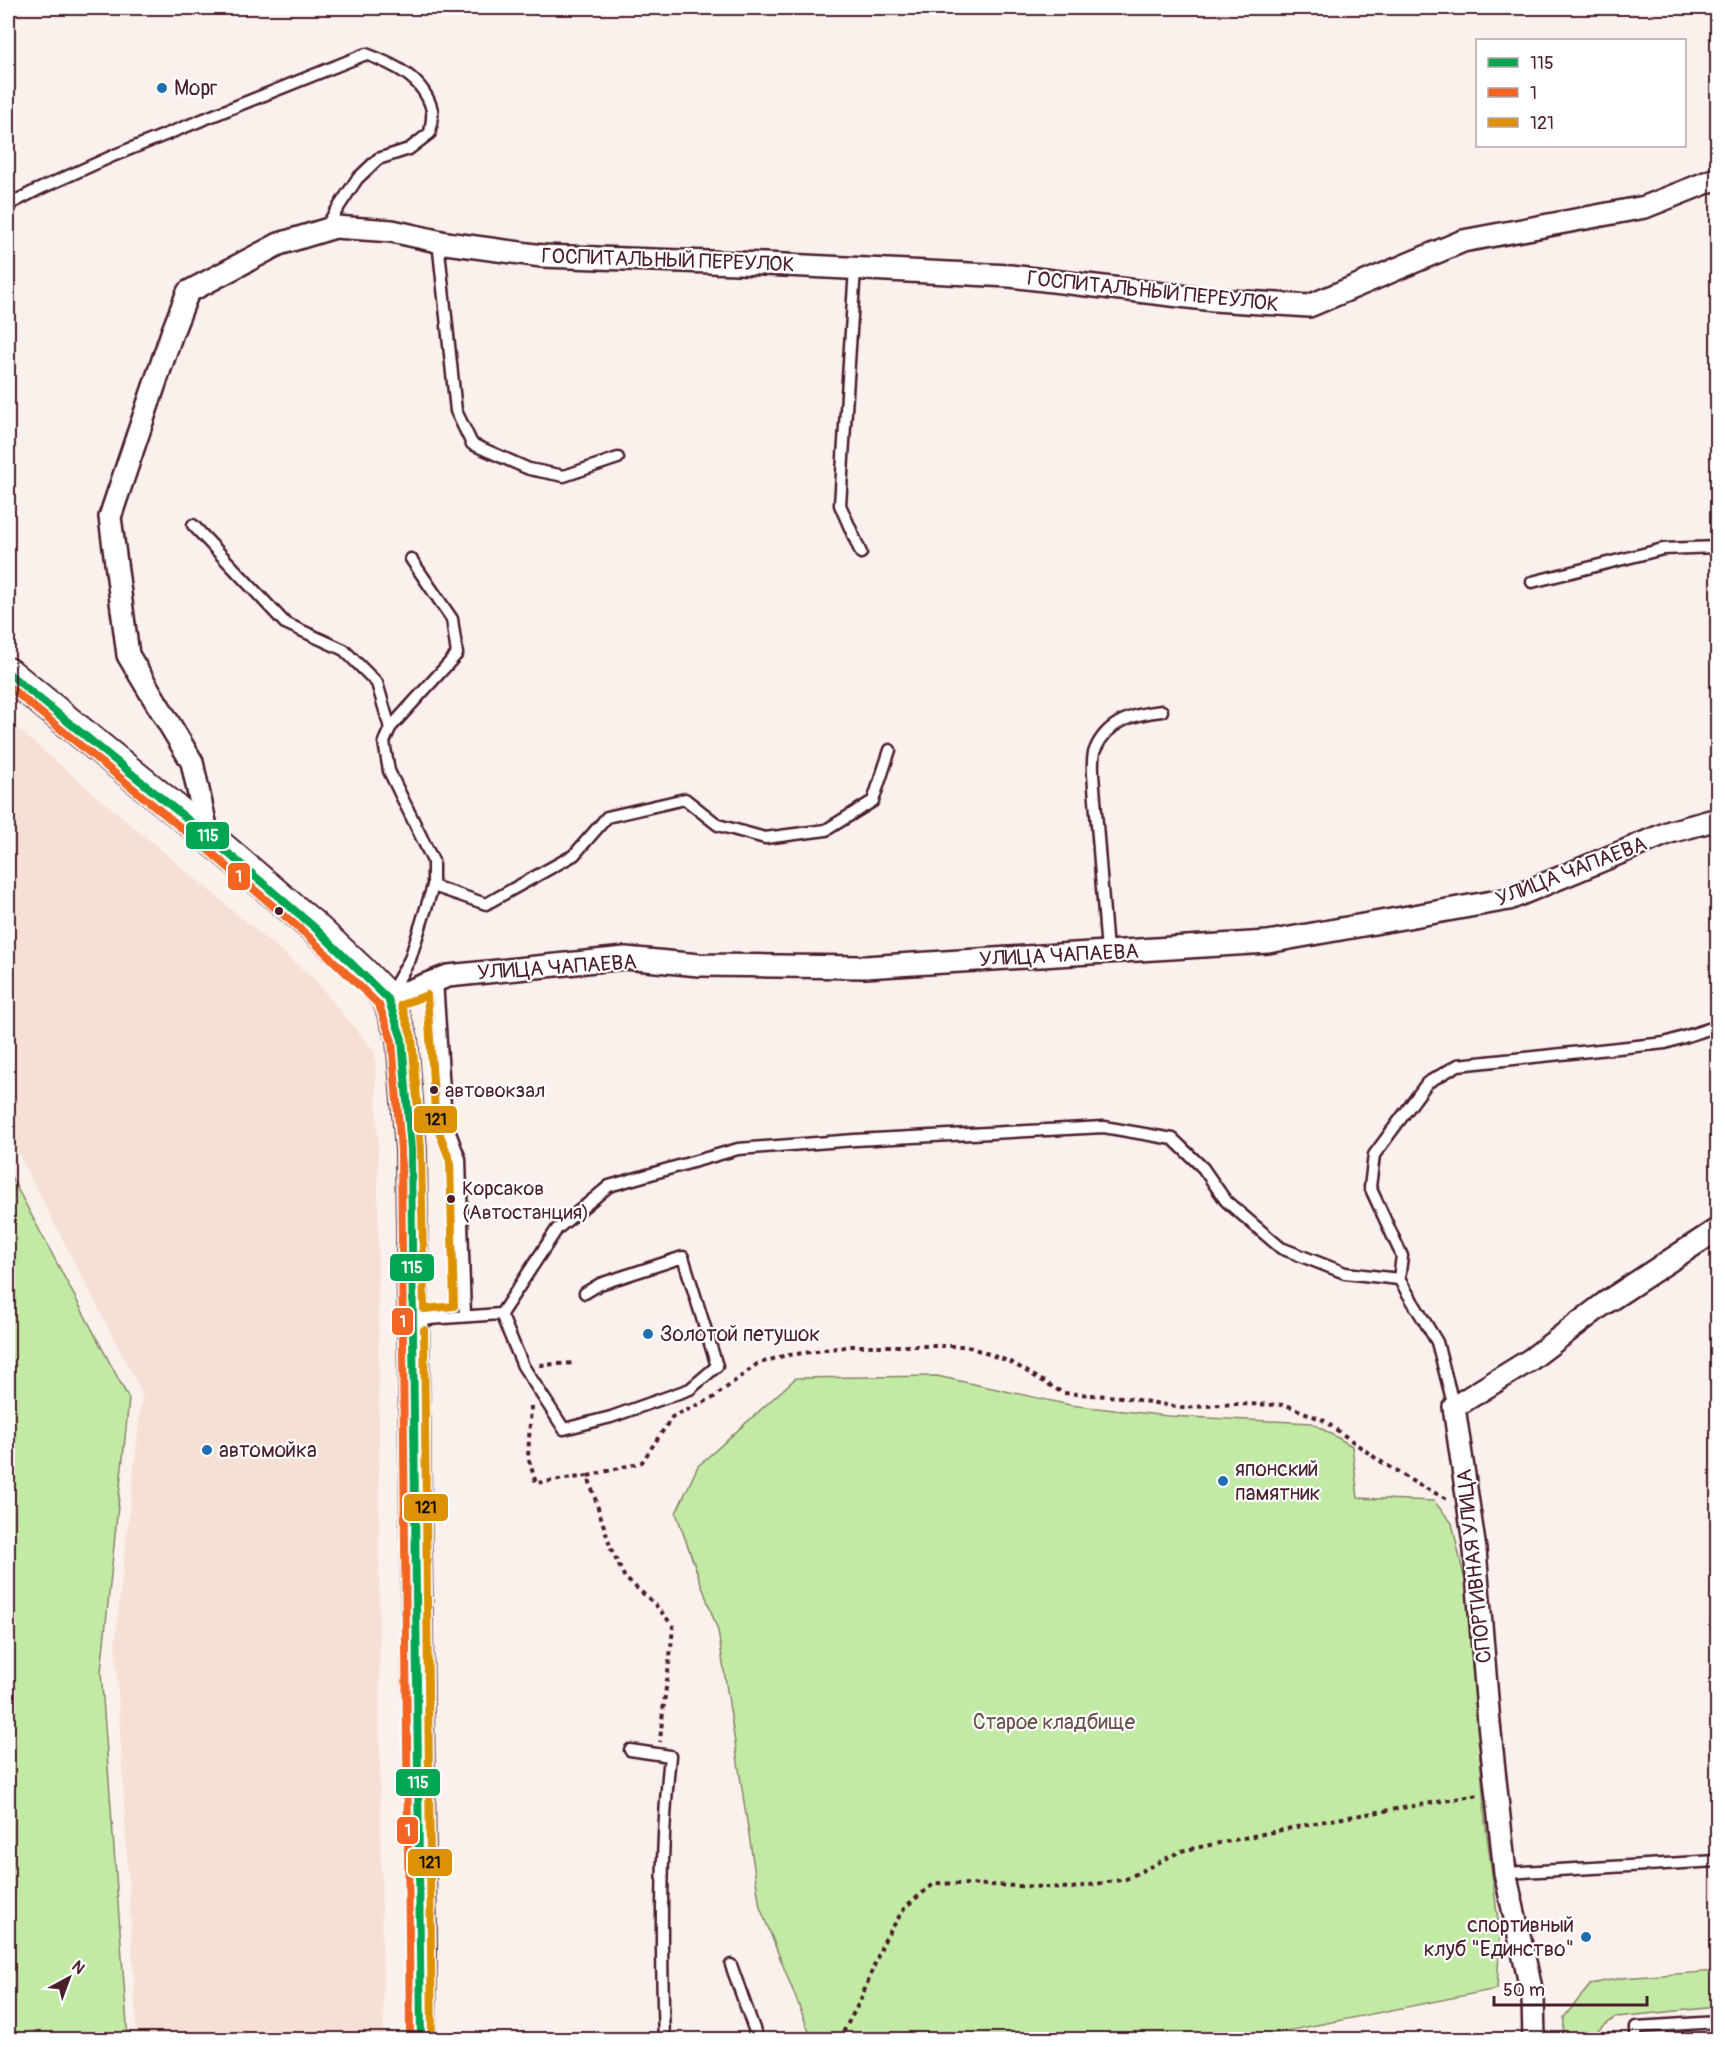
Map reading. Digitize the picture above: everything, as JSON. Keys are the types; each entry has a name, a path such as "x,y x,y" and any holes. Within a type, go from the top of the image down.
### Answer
{"main road":[{"path":"8,672 208,836 314,927 388,999 402,1039 411,1150 421,2040"}],"street":[{"name":"ГОСПИТАЛЬНЫЙ ПЕРЕУЛОК","path":"208,836 192,762 128,655 110,518 171,333 188,292 279,244 335,227 392,231 438,241 542,256 1010,276 1214,300 1309,306 1463,241 1645,207 1718,178"},
{"name":"УЛИЦА ЧАПАЕВА","path":"388,999 448,976 625,958 699,965 865,967 1268,942 1509,899 1670,832 1718,819"},
{"path":"1454,1407 1530,1360 1605,1303 1718,1229"},
{"name":"СПОРТИВНАЯ УЛИЦА","path":"1454,1407 1475,1550 1505,1873 1533,1997 1534,2040"}],"lane":[{"path":"8,205 115,155 366,54 403,71 422,88 432,111 430,133 410,148 378,159 357,179 323,231"},
{"path":"438,241 456,411 472,444 529,470 564,476 618,458"},
{"path":"855,268 840,505 861,553"},
{"path":"193,525 285,623 344,650 377,683 390,728"},
{"path":"1532,582 1663,549 1718,547"},
{"path":"388,999 410,959 433,886 433,861 388,771 384,742 390,728 458,654 452,619 411,559"},
{"path":"1107,951 1093,774 1094,751 1111,727 1136,714 1162,711"},
{"path":"433,886 486,904 574,855 607,817 685,799 718,825 765,838 826,830 873,801 890,750"},
{"path":"437,980 446,1122 460,1159 465,1316"},
{"path":"1454,1407 1437,1342 1399,1279 1402,1256 1370,1187 1374,1155 1427,1083 1458,1065 1665,1043 1718,1026"},
{"path":"501,1314 557,1229 609,1186 738,1149 855,1140 1104,1127 1173,1139 1203,1168 1226,1201 1281,1248 1345,1273 1399,1279"},
{"path":"501,1314 523,1366 564,1429 611,1417 690,1389 717,1366 683,1257 600,1284 585,1293"},
{"path":"413,1320 501,1314"},
{"path":"630,1750 670,1756 664,1807 662,1983 664,2040"},
{"path":"1505,1873 1718,1861"},
{"path":"730,1965 758,2040"},
{"path":"1636,2040 1636,2027 1718,2022"}],"path":[{"path":"576,1363 523,1366 531,1409 528,1456 536,1483 588,1476 642,1462 672,1417 713,1398 757,1364 783,1356 851,1346 966,1346 1011,1362 1063,1393 1121,1397 1183,1408 1233,1404 1286,1405 1323,1420 1377,1459 1417,1484 1470,1511"},
{"path":"588,1476 611,1549 625,1578 654,1603 673,1626 660,1746"},
{"path":"839,2040 861,1999 883,1943 905,1907 935,1883 1072,1888 1126,1879 1180,1851 1325,1821 1496,1792"}],"shaded area":[{"path":"8,721 313,978 375,1052 378,1144 380,1787 384,2039 137,2039 115,1642 142,1393 8,1134"}],"green space":[{"path":"8,1171 129,1399 101,1672 128,2039 8,2039"},
{"name":"Старое кладбище","path":"937,1376 1070,1405 1168,1416 1312,1423 1352,1446 1358,1498 1434,1501 1452,1523 1468,1594 1485,1820 1500,1935 1497,1989 1247,2039 812,2039 760,1907 718,1631 676,1513 698,1466 796,1378"},
{"path":"1717,1971 1717,2007 1616,2017 1596,2032 1593,2039 1563,2039 1564,2017 1591,1984 1621,1978"}],"transit line":[{"name":"115","path":"8,673 208,836 314,927 388,999 402,1039 411,1150 421,2040"},
{"name":"1","path":"8,686 201,844 307,935 379,1005 392,1041 401,1150 410,2040"},
{"name":"121","path":"427,995 436,1124 450,1161 454,1306 424,1309 421,1149 412,1037 401,1005 427,995"},
{"name":"121","path":"424,1330 432,2040"}],"place":[{"name":"Морг","path":"162,88"},
{"name":"автовокзал","path":"434,1090"},
{"name":"Корсаков (Автостанция)","path":"451,1199"},
{"name":"Золотой петушок","path":"648,1334"},
{"name":"автомойка","path":"207,1450"},
{"name":"японский памятник","path":"1223,1481"},
{"name":"спортивный клуб \"Единство\"","path":"1586,1937"}]}
